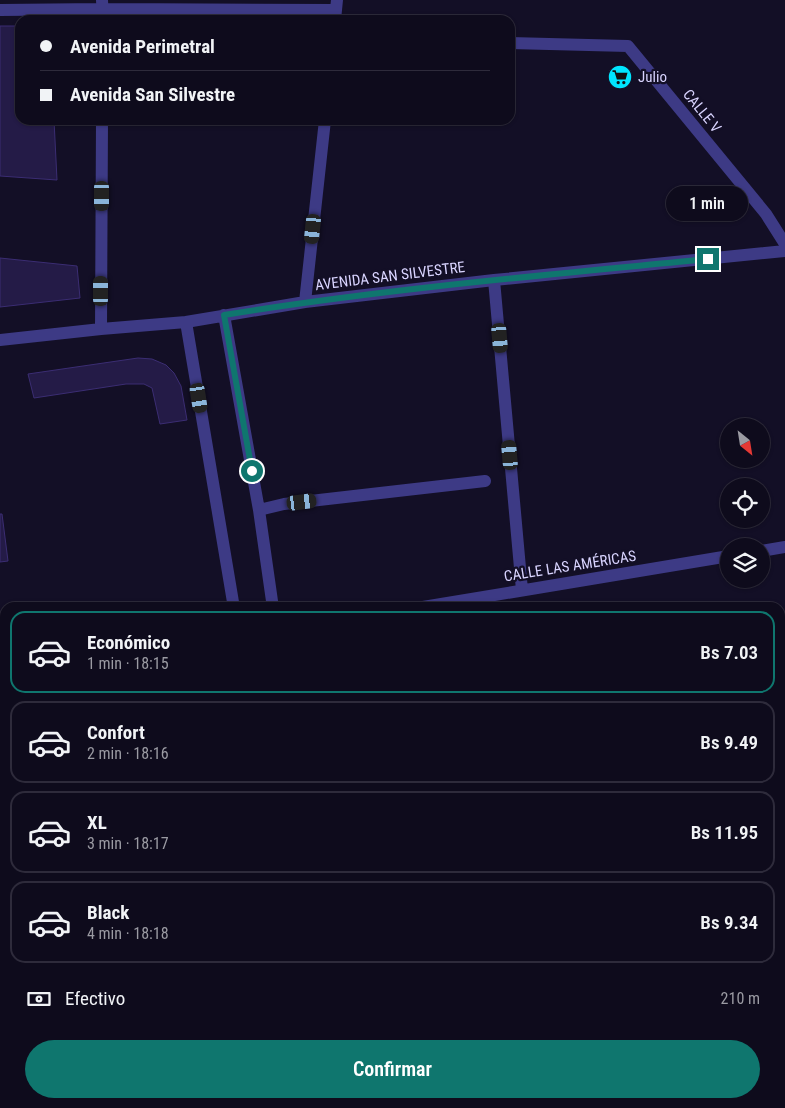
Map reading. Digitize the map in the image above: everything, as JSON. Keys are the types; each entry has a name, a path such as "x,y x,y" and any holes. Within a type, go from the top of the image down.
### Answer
{"street":[{"path":"0,10 336,10"},
{"name":"CALLE V","path":"515,43 628,46 766,214 785,244"},
{"path":"101,329 102,125"},
{"path":"305,302 324,125"},
{"name":"AVENIDA SAN SILVESTRE","path":"0,340 186,322 305,302 494,280 785,251"},
{"path":"494,280 522,590"},
{"path":"224,315 259,510 272,602"},
{"path":"186,322 233,602"},
{"path":"259,510 284,504 484,481"},
{"path":"770,550 785,547"},
{"name":"CALLE LAS AMÉRICAS","path":"452,602 720,557"}],"building":[{"path":"0,26 15,26 15,125 54,125 57,180 0,176"},
{"path":"0,258 77,266 80,298 0,307"},
{"path":"138,358 152,359 166,365 174,373 181,386 187,420 160,424 152,388 144,384 126,384 34,398 28,374"},
{"path":"0,514 2,514 8,561 0,562"}],"place":[{"name":"Julio","path":"620,77"}],"route":[{"path":"252,471 224,315 305,302 494,280 708,259"}]}
